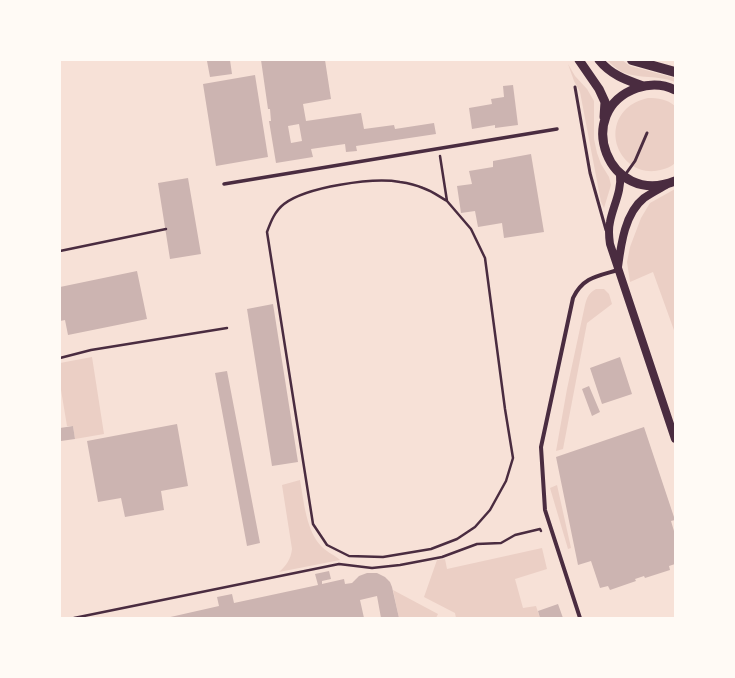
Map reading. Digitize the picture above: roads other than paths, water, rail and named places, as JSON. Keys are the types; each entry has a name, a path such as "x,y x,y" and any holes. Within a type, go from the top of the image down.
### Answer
{"highway":[{"path":"632,60 675,72"}],"main road":[{"path":"578,60 599,89 604,102 604,124"},
{"path":"600,60 607,69 617,76 643,86"},
{"path":"666,185 653,187 641,185 630,181 622,175 612,166 607,156 603,146 602,134 609,110 618,99 630,91 643,86 656,85 669,87 675,90"},
{"path":"622,175 619,192 609,224 610,244 675,439"},
{"path":"618,270 627,224 636,207 644,198 675,181"}],"street":[{"path":"224,184 557,130"},
{"path":"580,618 545,510 541,447 573,298 580,287 590,278 618,270"}],"lane":[{"path":"574,87 590,173 610,244"},
{"path":"622,175 635,161 647,133"}]}
